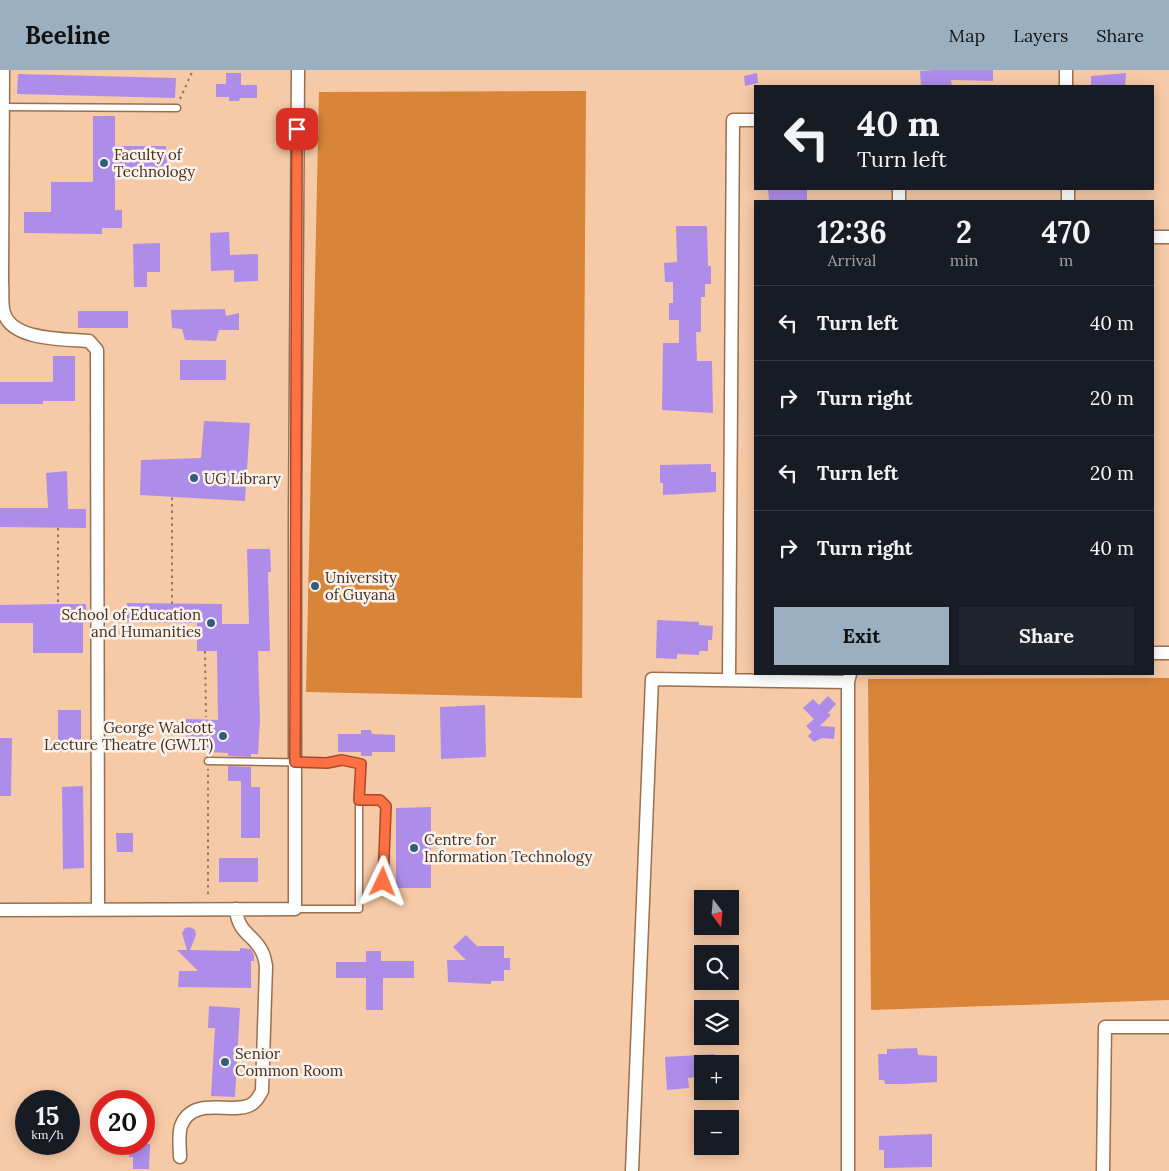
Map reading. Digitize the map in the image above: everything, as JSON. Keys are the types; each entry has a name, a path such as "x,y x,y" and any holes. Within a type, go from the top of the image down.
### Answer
{"street":[{"path":"3,70 2,282 4,313 9,323 19,330 42,337 89,341 97,350 98,909"},
{"path":"0,910 295,909 298,70"},
{"path":"1066,70 1066,85"},
{"path":"729,680 733,120 754,120"},
{"path":"1154,238 1169,237"},
{"path":"1154,653 1169,653"},
{"path":"632,1171 652,679 849,678 848,1171"},
{"path":"180,1157 181,1127 185,1118 194,1111 213,1107 252,1104 262,1091 266,966 263,953 242,929 237,918 236,909"},
{"path":"1103,1171 1105,1027 1169,1028"}],"lane":[{"path":"3,107 176,108"},
{"path":"208,761 327,763 342,760 361,764 359,800 360,909 295,909"},
{"path":"359,800 380,800 386,806 383,882"}],"path":[{"path":"176,108 193,70"},
{"path":"172,497 172,604"},
{"path":"58,528 58,604"},
{"path":"205,651 206,717"},
{"path":"208,761 208,894"}],"shaded area":[{"path":"586,91 582,698 306,692 319,92"},
{"path":"1169,678 1169,1000 871,1010 868,679"}],"building":[{"path":"993,70 993,81 951,80 952,85 921,85 920,71"},
{"path":"226,73 241,73 241,85 257,85 257,98 240,98 239,101 229,101 229,97 216,97 216,84 226,84"},
{"path":"757,73 758,83 745,86 744,76"},
{"path":"1126,73 1125,85 1091,85 1091,76"},
{"path":"18,74 176,78 175,98 17,94"},
{"path":"93,116 115,116 115,146 166,146 167,166 140,170 115,164 115,210 122,210 122,228 102,228 102,234 24,233 24,212 51,212 51,182 93,182"},
{"path":"768,190 807,190 807,200 769,200"},
{"path":"676,226 707,226 708,266 711,266 711,284 705,284 705,297 701,297 701,332 696,332 697,361 712,361 713,413 662,410 663,343 679,343 679,320 669,320 669,303 673,303 673,282 665,282 664,263 677,262"},
{"path":"229,232 230,255 258,254 258,281 234,282 234,270 211,271 210,233"},
{"path":"160,243 160,272 147,272 147,287 134,287 133,244"},
{"path":"225,309 226,316 239,313 239,330 219,330 216,341 185,340 182,329 172,328 171,310"},
{"path":"78,311 128,311 128,328 78,328"},
{"path":"53,356 75,356 75,401 43,401 43,404 0,404 0,382 53,382"},
{"path":"180,360 226,360 226,380 180,380"},
{"name":"UG Library","path":"204,421 250,423 245,501 140,495 141,460 201,458"},
{"path":"711,464 711,472 716,472 716,492 663,495 663,483 660,483 660,465"},
{"path":"67,471 68,509 86,509 86,528 0,527 0,508 48,508 46,473"},
{"path":"247,549 270,549 271,572 268,572 270,651 258,651 260,720 258,754 251,754 251,757 228,756 228,753 187,751 186,719 218,720 217,651 197,651 197,623 127,622 127,603 222,604 222,624 249,624"},
{"path":"86,604 86,623 83,623 83,653 33,653 33,623 0,623 0,605"},
{"path":"657,620 699,622 699,625 713,626 712,640 708,640 708,651 699,651 699,655 677,654 677,659 656,658"},
{"path":"828,696 836,704 828,713 831,715 820,726 835,727 834,739 822,738 814,742 808,736 812,732 806,726 814,719 803,708 813,699 819,705"},
{"path":"485,705 486,757 441,759 440,707"},
{"path":"58,710 81,710 81,752 58,752"},
{"path":"361,730 371,730 372,734 395,735 395,752 372,752 372,756 361,756 361,752 338,752 338,734 361,734"},
{"path":"0,738 12,738 11,796 0,796"},
{"path":"228,766 251,767 251,787 260,787 260,838 241,838 241,781 228,781"},
{"path":"83,786 84,868 63,869 62,787"},
{"name":"Centre for Information Technology","path":"431,807 431,888 396,888 396,808"},
{"path":"116,833 133,833 133,852 117,852"},
{"path":"219,858 258,858 258,882 219,882"},
{"path":"190,927 195,930 196,935 190,950 240,951 240,948 251,949 254,961 251,961 251,988 178,987 179,971 198,971 177,950 187,950 182,933 185,928"},
{"path":"466,935 477,946 504,946 504,958 510,958 510,970 504,970 504,981 491,981 491,984 448,982 447,960 466,960 453,947"},
{"path":"366,951 381,951 381,961 414,961 414,978 383,978 383,1010 366,1010 366,978 336,978 336,962 366,962"},
{"name":"Senior Common Room","path":"209,1006 240,1008 235,1097 211,1096 215,1028 208,1028"},
{"path":"917,1048 918,1055 937,1056 937,1082 885,1084 884,1080 879,1080 878,1054 887,1054 887,1049"},
{"path":"694,1055 694,1077 688,1078 689,1088 667,1090 665,1057"},
{"path":"932,1134 932,1167 884,1168 884,1150 879,1150 879,1136"},
{"path":"129,1155 150,1155 149,1169 133,1169 133,1157 129,1157"}],"place":[{"name":"Faculty of Technology","path":"104,163"},
{"name":"UG Library","path":"194,478"},
{"name":"University of Guyana","path":"315,586"},
{"name":"School of Education and Humanities","path":"211,623"},
{"name":"George Walcott Lecture Theatre (GWLT)","path":"223,736"},
{"name":"Centre for Information Technology","path":"414,848"},
{"name":"Senior Common Room","path":"225,1062"}],"route":[{"path":"297,129 294,524 295,762 327,763 342,760 361,764 359,800 380,800 386,806 383,882"}]}
